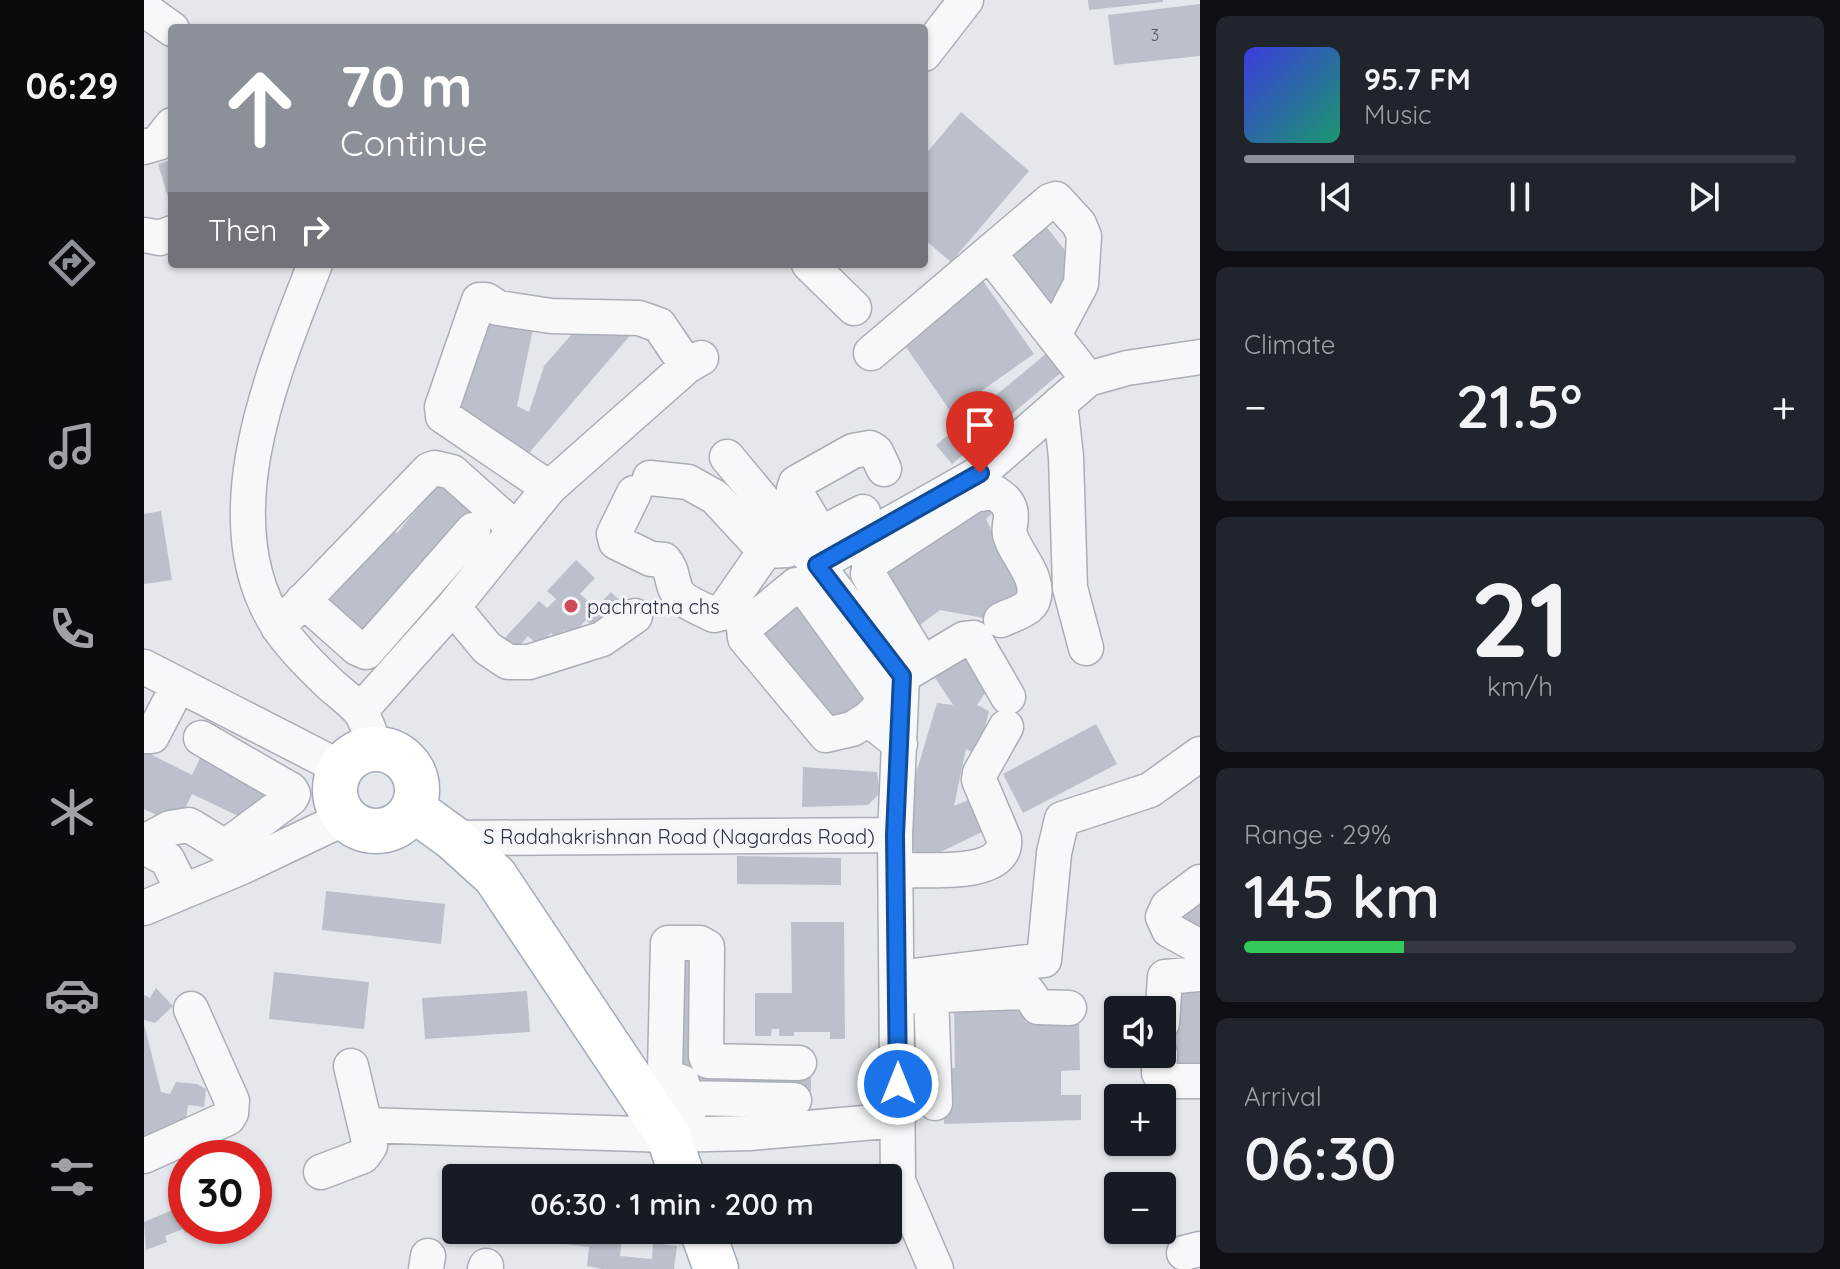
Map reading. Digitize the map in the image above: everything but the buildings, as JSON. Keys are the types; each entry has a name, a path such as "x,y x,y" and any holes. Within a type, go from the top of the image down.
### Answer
{"main road":[{"path":"359,742 402,758 416,781 417,795 413,809 394,828 381,832 367,831 345,818 338,806 336,780 359,742"},
{"path":"413,809 453,838 495,876 681,1123 682,1164"},
{"path":"707,1244 716,1269"}],"street":[{"path":"928,49 966,0"},
{"path":"144,9 168,26"},
{"path":"144,147 158,143 168,130"},
{"path":"871,353 1052,200 1059,200 1079,224 1084,236 1081,284 1054,335"},
{"path":"144,235 160,238 168,235"},
{"path":"989,253 1088,379"},
{"path":"313,268 275,366 247,489 247,532 257,582 278,627 328,682 359,742"},
{"path":"813,268 854,308"},
{"path":"359,742 453,607 549,488 694,362 659,325 639,318 551,316 498,308 486,300 479,300 442,407 443,416 549,488"},
{"path":"706,492 731,462 818,530 864,522 980,473 1088,379 1127,368 1197,363"},
{"path":"1060,403 1066,457 1070,588 1086,648"},
{"path":"884,469 876,452 870,448 853,451 796,483 787,507 810,557 902,662"},
{"path":"278,627 423,474 435,468 452,472 516,529"},
{"path":"765,551 722,613 714,615 680,596 675,590 670,567 664,560 651,559 616,542 614,534 642,486 688,482 715,497 765,551 810,557 864,522"},
{"path":"900,808 902,662 868,574 870,563 974,495 994,492 1004,499 1011,512 1010,535 1031,577 1034,591 1033,602 1028,607 1001,620"},
{"path":"303,600 357,648 366,652 473,530"},
{"path":"453,607 487,648 508,662 529,662 602,639 635,616"},
{"path":"902,662 956,619"},
{"path":"896,870 980,868 1001,856 1005,848 979,780 1007,712 974,638 902,662"},
{"path":"144,667 222,708 359,742"},
{"path":"144,736 152,736 178,686"},
{"path":"144,908 183,891 233,857 293,794 291,790 203,740 222,708"},
{"path":"902,752 910,711"},
{"path":"868,719 902,752"},
{"path":"897,987 1044,960 1054,853 1062,819 1150,790 1200,754"},
{"name":"S Radahakrishnan Road (Nagardas Road)","path":"453,838 900,808 896,870 898,1181 936,1269"},
{"path":"233,857 345,818"},
{"path":"183,891 167,859 144,844 170,828 185,824 193,826 233,857"},
{"path":"1200,882 1168,906 1163,917 1169,930 1200,947"},
{"path":"681,1123 682,1082 668,1078 665,1072 666,946 671,942 700,943 707,947 708,1061 799,1063"},
{"path":"1164,996 1165,977 1200,974"},
{"path":"897,987 931,995 1028,992 1038,1007 1069,1008"},
{"path":"898,1084 935,1093 931,995"},
{"path":"144,1156 228,1118 231,1113 230,1096 191,1009"},
{"path":"321,1172 367,1152 370,1146 351,1066"},
{"path":"1159,1068 1164,1081 1200,1081"},
{"path":"681,1123 794,1100"},
{"path":"365,1125 681,1123 750,1133 898,1120"}],"place":[{"name":"pachratna chs","path":"571,606"}],"route":[{"path":"898,1084 895,835 902,676 817,565 980,473"}]}
